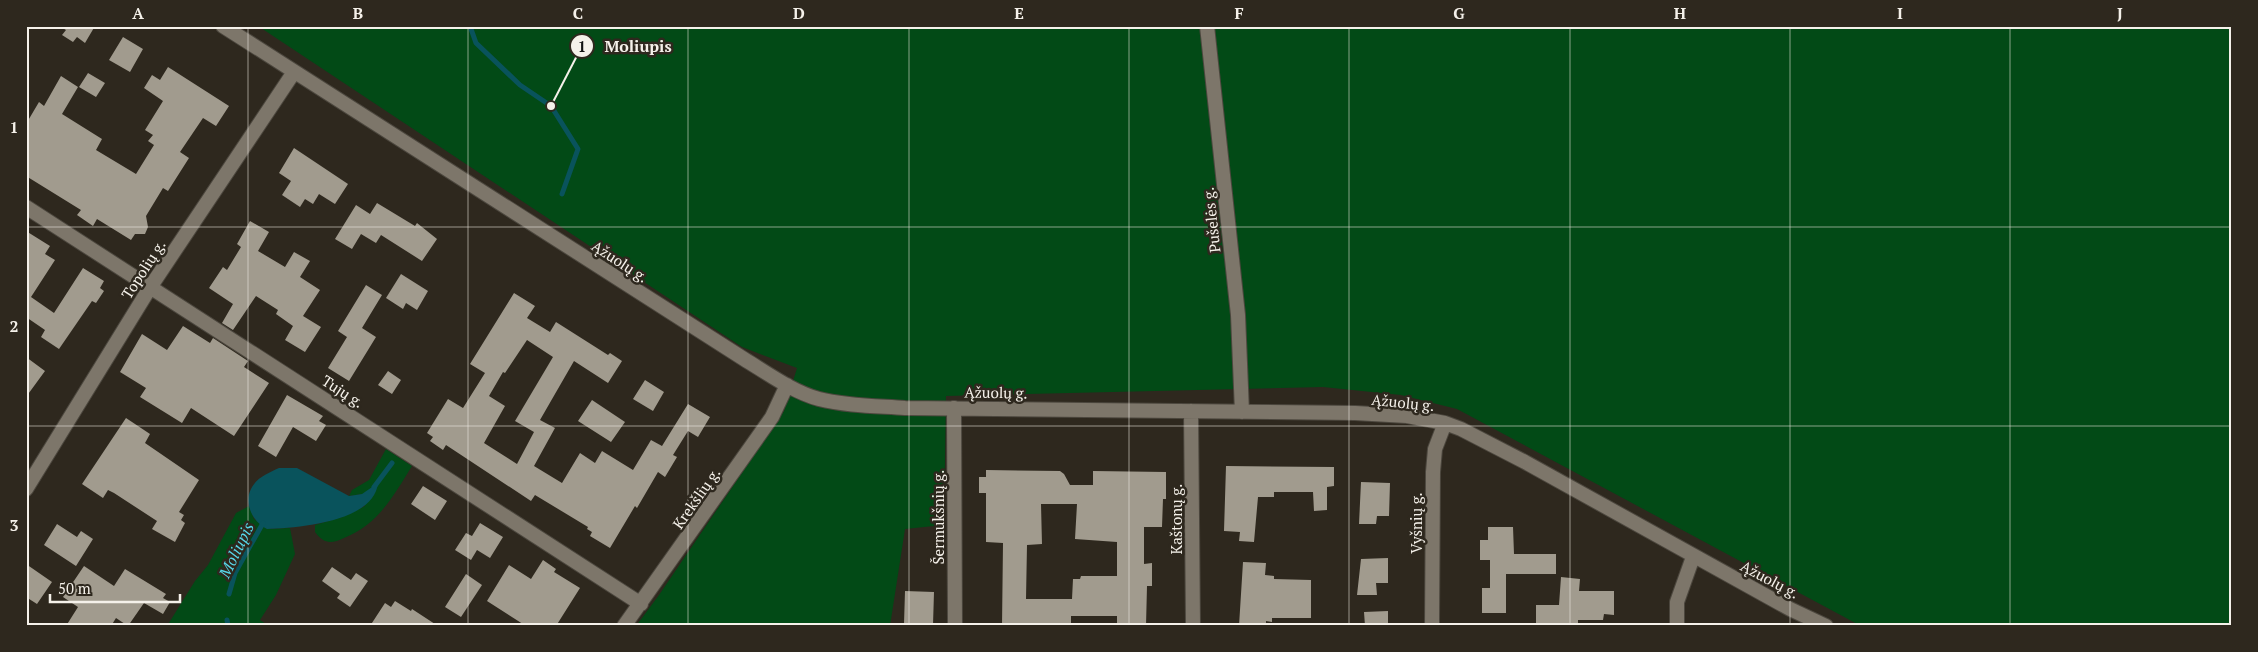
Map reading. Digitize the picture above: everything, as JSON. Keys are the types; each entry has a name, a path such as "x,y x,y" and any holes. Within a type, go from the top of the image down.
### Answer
{"street":[{"name":"Ąžuolų g.","path":"223,26 788,385 818,399 845,404 954,408 1398,415 1445,423 1525,462 1693,557 1826,626"},
{"name":"Pušelės g.","path":"1207,26 1238,315 1242,412"},
{"name":"Topolių g.","path":"26,489 151,286 294,72"},
{"name":"Tujų g.","path":"26,207 641,604"},
{"name":"Krekšlių g.","path":"624,626 772,417 788,385"},
{"name":"Šermukšnių g.","path":"954,408 955,626"},
{"name":"Kaštonų g.","path":"1191,411 1193,626"},
{"name":"Vyšnių g.","path":"1432,626 1433,472 1436,449 1445,423"},
{"path":"1677,626 1677,602 1693,557"}],"green space":[{"path":"258,26 2232,26 2232,626 1861,626 1457,409 1401,395 1323,387 946,396 944,525 905,529 890,626 636,626 784,411 797,368 742,347"},
{"path":"386,449 412,466 392,498 376,517 356,532 331,542 322,539 315,532 315,525 342,517 365,506 362,494 349,496 352,490 369,480"},
{"path":"249,506 254,519 267,529 290,528 295,554 276,595 260,620 269,626 167,626 195,581 208,565 236,513"}],"water":[{"path":"279,468 297,468 349,496 362,494 378,483 373,496 363,506 349,514 315,524 267,529 254,518 249,507 249,495 253,485 259,479"}],"building":[{"path":"59,26 95,26 85,43 77,37 73,42 62,35 66,30"},
{"path":"123,37 143,49 130,72 109,60"},
{"path":"168,67 229,106 216,126 203,118 180,152 189,158 168,191 163,188 146,216 148,227 145,234 135,234 131,240 97,219 93,226 77,215 81,210 26,176 26,124 39,102 44,106 61,76 78,87 62,114 102,139 96,150 136,174 154,145 148,141 153,135 145,130 163,101 144,88 152,75 160,80"},
{"path":"88,73 105,83 96,97 79,87"},
{"path":"294,148 348,184 335,204 319,194 313,204 305,199 300,207 282,195 291,181 279,173"},
{"path":"377,203 415,226 417,223 437,239 422,261 381,235 376,243 361,234 352,249 335,239 356,205 370,214"},
{"path":"250,221 269,232 258,251 285,267 294,252 310,261 300,277 320,290 303,316 321,327 305,352 285,340 293,326 276,314 278,310 256,296 233,330 222,323 233,304 209,288 223,267 227,270 241,247 237,244"},
{"path":"26,231 50,246 45,254 55,260 31,297 54,313 83,268 104,281 100,288 104,291 96,303 92,301 59,349 41,337 45,330 26,317"},
{"path":"401,274 428,291 417,310 406,303 403,309 386,298"},
{"path":"366,285 382,295 362,328 376,337 349,381 328,368 347,337 338,331"},
{"path":"514,293 535,306 527,318 550,332 556,322 608,355 610,353 622,361 608,383 574,361 540,420 555,428 534,466 562,483 580,453 595,463 602,451 633,470 651,440 662,446 688,404 710,417 698,437 688,431 673,455 677,457 665,477 658,472 610,548 590,536 592,532 587,529 588,527 535,495 531,501 446,445 443,450 430,441 433,437 427,433 448,399 463,408 485,373 470,364","holes":["527,340 553,357 515,421 534,432 517,464 484,443 505,406 489,396 503,372 505,373"]},
{"path":"183,326 210,343 213,338 248,361 244,367 269,383 234,436 191,408 182,423 140,397 146,388 120,372 142,334 167,350"},
{"path":"26,357 45,371 26,397"},
{"path":"388,371 401,380 392,394 378,385"},
{"path":"645,380 664,392 653,411 633,399"},
{"path":"287,395 323,416 319,421 326,425 316,441 293,427 276,457 258,446"},
{"path":"592,400 625,422 611,442 578,421"},
{"path":"126,418 150,434 145,443 199,480 179,512 184,515 181,520 185,523 175,542 152,529 157,521 114,493 108,490 103,498 82,484"},
{"path":"1226,466 1334,467 1334,486 1327,487 1327,510 1314,511 1313,492 1274,492 1274,497 1258,497 1254,542 1239,541 1240,532 1224,531"},
{"path":"986,470 1060,471 1064,474 1070,485 1093,485 1093,471 1166,472 1166,499 1163,499 1162,527 1144,527 1144,564 1152,563 1152,586 1147,586 1146,626 1117,626 1117,616 1071,616 1071,625 1002,626 1003,543 986,542 986,493 979,493 979,477 986,477","holes":["1041,504 1077,504 1075,539 1117,542 1117,576 1081,576 1080,579 1073,579 1072,599 1026,599 1027,545 1042,544"]},
{"path":"1361,482 1390,483 1389,516 1377,516 1376,524 1359,524"},
{"path":"423,486 447,501 435,520 411,504"},
{"path":"480,523 503,537 490,558 477,550 471,560 455,550 466,533 472,536"},
{"path":"57,524 77,537 81,531 93,539 76,566 44,545"},
{"path":"1488,527 1513,527 1514,554 1556,554 1556,574 1506,574 1506,613 1482,613 1482,588 1490,588 1490,560 1480,560 1480,540 1488,540"},
{"path":"1388,558 1388,583 1376,583 1377,595 1357,595 1361,559"},
{"path":"543,560 556,569 554,572 580,588 556,626 526,626 487,601 509,565 531,579"},
{"path":"1243,562 1266,563 1265,575 1274,576 1274,579 1311,580 1311,618 1272,618 1272,622 1266,621 1266,626 1239,626"},
{"path":"26,564 52,582 37,604 26,597"},
{"path":"84,566 114,586 125,569 166,594 163,598 170,602 163,614 144,603 128,626 116,618 111,626 66,626 78,607 63,597"},
{"path":"332,567 351,580 356,573 368,581 350,607 337,598 340,594 322,581"},
{"path":"466,574 482,585 461,617 445,607"},
{"path":"1561,577 1580,579 1579,591 1614,591 1614,615 1604,614 1603,620 1578,620 1578,624 1536,623 1536,605 1559,605"},
{"path":"905,591 934,592 933,625 904,624"},
{"path":"395,601 411,611 412,609 438,626 370,626 385,603 391,607"},
{"path":"1388,611 1388,626 1365,626 1364,612"}],"waterway":[{"name":"Moliupis","path":"470,26 476,43 520,85 551,106 578,149 562,194"},
{"name":"Moliupis","path":"374,487 392,463"},
{"name":"Moliupis","path":"229,594 235,573 263,523"},
{"name":"Moliupis","path":"227,620 228,626"}],"place":[{"name":"Moliupis","path":"551,106"}]}
